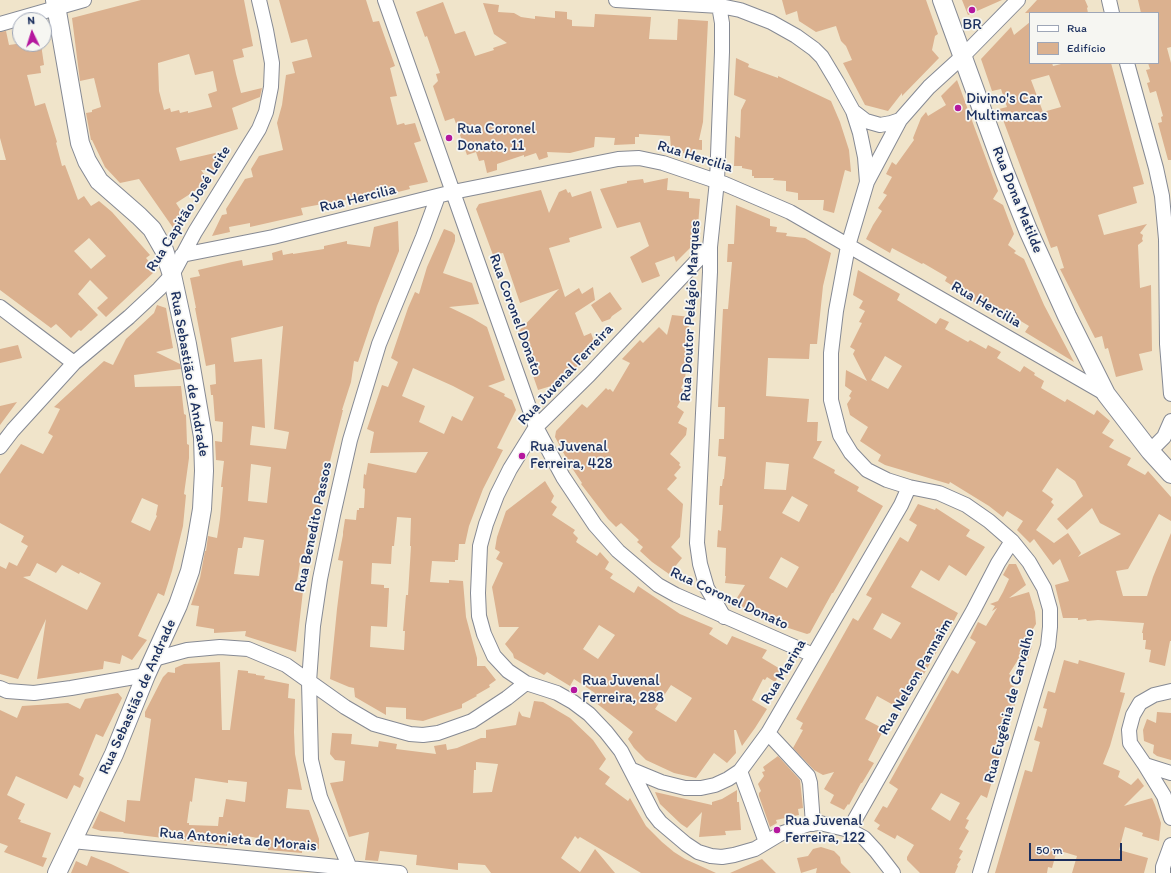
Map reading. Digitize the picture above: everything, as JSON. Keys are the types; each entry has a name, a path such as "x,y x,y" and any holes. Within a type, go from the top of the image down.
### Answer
{"street":[{"path":"0,24 56,4 84,0"},
{"name":"Rua Capitão José Leite","path":"0,447 13,430 74,363 129,317 172,275 195,232 259,128 266,112 271,87 272,62 259,0"},
{"name":"Rua Coronel Donato","path":"385,0 536,427 567,483 595,525 618,551 658,585 724,617 813,655"},
{"path":"616,0 719,3 771,22 796,36 814,49 822,57 853,111 860,133 865,157 867,182"},
{"name":"Rua Dona Matilde","path":"942,0 1004,170 1028,230 1065,310 1106,394 1150,451 1171,474"},
{"name":"Rua Eugênia de Carvalho","path":"980,873 1048,646 1050,609 1044,588 1029,562 1012,541 989,521 966,505 939,493 909,487 887,480 868,470 852,453 840,435 831,400 831,353 836,311 848,246 867,182 900,120 929,87 963,56 1018,0"},
{"path":"1109,0 1112,12"},
{"name":"Rua Doutor Pelágio Marques","path":"719,3 722,23 722,52 716,181 710,247 697,544 700,564 707,588 724,617"},
{"name":"Rua Sebastião de Andrade","path":"56,4 80,143 87,161 99,181 152,229 164,250 172,275 187,344 203,437 204,471 202,509 190,571 178,605 146,675 114,754 57,873"},
{"path":"1127,64 1156,168 1162,196 1166,240 1167,344 1170,386"},
{"path":"853,111 866,121 880,125 900,120"},
{"name":"Rua Hercilia","path":"182,255 273,237 453,192 618,159 639,158 663,163 716,181 790,212 1106,394"},
{"name":"Rua Benedito Passos","path":"351,870 320,797 311,760 309,682 313,626 332,515 350,440 379,344 423,237 438,196"},
{"name":"Rua Juvenal Ferreira","path":"710,247 589,375 536,427 510,469 497,495 486,524 480,546 478,593 479,616 484,634 494,656 508,671 526,683 557,693 573,702 589,714 618,746 632,770 653,813 660,822 698,852 711,856 734,856 754,849 794,829 820,823 849,830 864,838 893,873"},
{"path":"0,307 74,363"},
{"path":"1150,451 1164,437 1171,421"},
{"name":"Rua Marina","path":"632,770 661,782 685,788 701,788 716,785 728,779 740,770 768,733 897,512 909,487"},
{"name":"Rua Nelson Pannaim","path":"849,830 970,616 998,563 1012,541"},
{"path":"154,659 187,650 220,647 248,649 286,665 345,707 374,724 410,734 423,735 438,732 472,721 507,698 526,683"},
{"path":"0,688 7,691 34,693 146,675"},
{"path":"1171,691 1154,695 1140,703 1133,715 1129,730 1130,743 1162,791 1171,818"},
{"path":"768,733 810,779 813,824"},
{"path":"1145,765 1171,773"},
{"path":"740,770 766,842"},
{"name":"Rua Antonieta de Morais","path":"72,841 351,870 400,873"},
{"path":"1163,873 1163,867 1171,845"}],"building":[{"path":"141,0 244,0 253,46 242,49 244,57 233,60 241,93 262,88 260,97 232,108 238,129 176,148 180,161 228,150 216,170 201,170 209,181 203,190 201,187 176,203 185,217 176,232 139,179 120,183 105,167 91,140 86,113 92,112 92,110 101,107 94,78 80,81 72,18","holes":["189,54 195,75 213,71 217,91 208,94 212,107 188,113 188,111 180,113 179,110 171,112 170,108 164,110 159,91 158,63"]},
{"path":"279,0 366,0 373,22 379,21 395,66 390,68 397,96 390,97 397,125 404,123 405,125 415,123 421,141 414,143 428,182 409,186 410,189 362,201 356,202 355,198 301,208 303,215 250,227 250,223 229,227 230,232 212,236 222,215 227,214 226,209 245,179 253,177 251,169 259,156 283,150 277,123 282,105 286,75 295,73 292,62 312,57 307,39 291,43"},
{"path":"782,0 926,0 938,34 935,36 932,50 939,58 902,96 902,93 888,111 865,105 843,63 852,60 846,46 841,41 836,26 816,32 799,21 797,11 786,15"},
{"name":"BR","path":"962,0 1002,0 968,15"},
{"path":"1037,0 1085,0 1088,7 1088,12 1025,13"},
{"path":"1138,0 1171,0 1171,47 1167,48 1171,63 1171,160 1168,160 1158,123 1162,122 1161,117 1163,116 1156,91 1150,93 1147,83 1150,82 1146,70 1150,69 1148,64 1159,64 1159,12 1141,12"},
{"path":"443,2 455,34 465,31 475,56 494,50 493,48 507,43 494,34 483,3 499,5 498,12 514,13 521,17 535,19 535,16 555,18 555,11 567,12 567,19 572,20 572,26 594,27 595,14 651,17 649,39 677,40 678,19 708,21 703,122 699,140 702,140 702,150 693,149 692,155 683,153 683,151 671,149 670,136 639,134 639,137 635,137 635,144 614,145 615,138 595,137 594,147 570,153 547,152 548,157 539,160 536,153 524,157 524,155 497,164 497,170 487,173 484,160 479,161 476,152 467,155 454,118 445,121 433,86 438,81 436,74 440,73 427,36 425,37 416,12"},
{"path":"1029,23 1029,64 1052,64 1053,66 1061,64 1111,64 1144,184 1133,187 1137,203 1098,215 1104,235 1147,224 1140,233 1143,235 1143,241 1138,245 1140,288 1151,285 1152,351 1139,354 1143,370 1116,377 1108,348 1105,349 1102,336 1095,338 1060,269 1064,268 1057,246 1051,248 999,109 1007,107 1001,89 992,91 981,59 1011,27 1014,35","holes":["1049,75 1061,107 1043,112 1031,80"]},
{"path":"6,31 9,45 12,45 12,52 42,52 44,65 40,66 41,73 27,75 35,106 45,103 57,142 62,166 65,165 78,200 84,196 91,206 99,201 112,212 150,255 146,258 151,264 148,267 154,272 106,317 97,308 108,298 90,280 78,294 98,315 71,338 56,324 51,328 0,290 0,160 6,160 0,138 0,32","holes":["89,238 106,256 91,269 74,251"]},
{"path":"736,58 749,64 748,67 778,78 778,76 831,101 840,122 849,150 851,172 845,170 834,213 823,210 824,200 798,200 798,193 786,191 786,181 773,180 774,178 754,178 754,176 752,176 752,170 742,168 742,166 734,166 735,136 740,138 741,110 746,100 734,95"},
{"path":"957,80 998,191 993,199 1003,205 1014,234 1008,245 1016,251 1014,253 1024,259 1044,305 1074,362 1025,332 1029,326 1009,314 989,303 986,309 951,289 953,286 945,281 947,277 892,248 890,253 866,239 882,211 878,208 887,195 883,193 892,177 886,174 892,162 896,165 914,140 913,138 921,118 926,112 928,116 946,105 941,96"},
{"path":"668,178 667,190 689,192 689,198 700,199 697,241 676,262 674,256 655,263 660,276 642,283 630,257 649,246 640,222 617,228 600,189 627,183 627,181 643,179 644,183"},
{"path":"566,189 568,193 570,192 572,197 591,191 602,228 569,238 570,242 549,248 565,297 579,288 582,294 593,287 595,300 575,313 584,336 591,333 596,347 561,383 538,390 518,332 559,289 520,303 503,253 493,255 476,209 479,204 541,190 549,213 559,192"},
{"path":"736,205 770,219 770,226 777,227 776,232 787,233 786,236 805,238 831,253 823,286 817,344 810,344 809,359 768,358 766,396 809,399 807,422 818,422 817,441 822,441 813,458 835,470 834,473 859,487 857,491 883,506 810,633 807,634 770,622 749,612 735,601 745,585 725,583 726,548 717,547 718,530 721,531 723,505 719,505 720,486 722,486 724,479 726,457 718,456 719,439 724,439 725,407 718,407 723,309 728,309 732,262 727,262 728,244 734,244","holes":["766,462 789,464 786,490 764,489","792,496 808,505 799,522 782,513","781,557 799,567 787,588 769,578"]},
{"path":"398,221 399,251 377,306 358,362 354,361 351,382 342,410 326,477 317,524 309,523 306,548 311,548 308,564 300,563 297,582 304,582 296,652 245,636 246,631 214,633 214,629 196,626 199,606 191,605 200,578 208,536 217,538 223,487 221,487 224,461 216,460 215,441 222,442 223,422 215,421 213,395 211,395 210,385 216,384 215,364 206,366 190,278 200,276 198,270 232,262 242,260 243,266 273,260 272,253 282,250 283,255 293,254 324,249 324,246 347,241 347,244 370,247 374,227","holes":["283,326 274,429 289,432 286,449 250,445 252,426 265,428 262,359 234,362 231,338","251,464 271,467 267,503 248,501","244,537 264,540 259,576 234,574 238,548 242,548"]},
{"path":"444,229 452,232 455,235 455,241 443,273 472,283 479,304 449,307 487,327 505,380 488,386 505,394 504,396 512,400 516,410 497,448 503,450 483,489 469,526 465,544 459,544 458,560 455,560 455,562 432,561 430,582 449,583 449,580 463,581 466,617 477,658 477,666 485,666 496,680 489,685 490,687 462,704 462,708 423,721 406,719 406,708 386,707 386,715 355,697 354,688 330,679 343,561 338,560 345,519 356,520 357,510 359,510 359,508 364,508 364,474 366,475 368,463 416,473 428,452 370,453 374,432 367,429 382,385 388,387 398,362 391,358 408,308 415,292 419,294 427,267","holes":["413,368 474,397 462,421 452,416 444,434 419,422 425,406 402,396","397,517 411,518 408,595 406,595 403,631 405,631 404,650 370,647 371,626 387,627 389,588 384,588 384,585 371,584 372,563 391,564 392,546 394,546"]},
{"path":"858,270 900,294 897,300 936,324 940,318 949,322 945,329 968,342 970,340 986,349 988,345 1001,352 997,358 1020,372 1024,366 1035,373 1034,375 1044,381 1041,388 1065,402 1067,399 1094,415 1097,410 1110,421 1102,433 1114,440 1109,447 1131,458 1127,465 1145,475 1148,471 1171,497 1171,521 1159,514 1128,569 1116,571 1123,596 1147,596 1171,533 1171,641 1165,666 1149,662 1151,650 1145,649 1146,640 1143,640 1142,633 1144,623 1098,620 1087,621 1086,619 1078,620 1078,618 1063,618 1055,585 1069,581 1060,559 1053,565 1034,539 1030,543 1017,530 1023,521 1007,511 1003,517 989,506 950,482 949,484 885,465 878,461 881,455 860,441 868,427 850,415 847,404 851,398 849,396 852,391 845,386 846,370 867,381 853,354 855,350 850,347 862,323 859,322 865,311 859,308 863,301 853,295","holes":["885,356 902,366 888,389 871,380","1057,468 1075,481 1083,496 1057,519 1067,530 1092,508 1100,523 1121,534 1078,557 1081,553 1068,533 1054,543 1036,530 1054,505 1051,502 1053,499 1042,491"]},
{"path":"610,292 622,309 610,319 602,322 591,305"},
{"path":"157,305 166,308 173,348 156,352 180,364 181,369 134,375 135,387 181,386 184,414 186,415 189,458 184,494 186,495 183,526 172,571 164,596 158,593 138,636 147,640 132,660 122,655 120,664 104,661 103,669 37,679 46,619 18,679 0,674 0,566 6,569 9,562 17,566 28,546 21,542 24,536 0,523 0,474 21,444 43,454 53,436 48,433 60,409 54,407 104,361 113,365 126,339 154,313","holes":["142,498 158,505 157,516 150,531 131,522","37,563 56,573 62,565 101,583 87,610 23,577 30,576"]},
{"path":"672,315 691,317 684,347 692,348 691,358 687,358 685,379 681,388 684,390 683,396 677,407 684,412 678,423 687,428 686,435 670,454 680,463 679,465 681,467 674,475 677,478 667,489 683,504 680,537 671,547 682,558 669,574 640,551 643,547 637,542 639,540 621,523 616,527 608,519 581,484 582,483 570,465 555,437 556,431 582,404 587,408 606,388 613,392 630,363 622,359 640,340 643,343 659,327 667,335"},
{"path":"18,345 22,358 0,363 0,349"},
{"path":"17,402 0,425 0,406"},
{"path":"545,481 554,496 551,502 557,507 552,515 575,530 573,533 578,538 576,542 597,556 600,552 609,562 605,569 613,574 610,578 634,593 638,586 680,614 713,628 709,634 727,645 732,636 767,650 762,658 782,670 775,682 767,677 765,680 763,679 752,700 767,709 742,746 736,730 734,730 736,753 727,763 714,753 696,778 674,773 646,760 634,748 628,739 633,732 591,699 595,693 574,679 570,686 547,672 544,675 514,658 513,654 505,644 519,627 499,627 492,587 503,563 496,559 500,552 495,549 497,537 506,511","holes":["599,625 615,635 598,659 583,649","671,685 692,698 676,722 655,709"]},
{"path":"918,504 935,510 936,508 970,530 966,536 985,547 966,576 949,565 939,581 921,570 911,587 958,613 949,630 945,627 935,643 940,646 921,679 915,676 897,707 877,696 865,719 884,729 868,760 874,763 849,805 848,804 844,810 830,803 834,795 824,789 834,772 823,775 814,770 793,748 803,730 800,729 803,723 796,719 853,618 858,621 872,598 866,595 900,537 908,542 917,525 909,520","holes":["882,613 901,623 891,639 873,629"]},
{"path":"1009,564 1016,564 1026,585 1009,598 1029,592 1035,612 1036,624 1025,642 1032,646 1028,660 1021,655 1009,674 1014,677 1010,684 1019,690 987,798 981,795 966,819 969,820 965,828 969,831 959,849 963,851 959,858 961,859 957,865 958,866 955,873 920,873 907,860 907,857 914,845 897,835 895,839 877,829 880,825 874,821 883,806 887,808 898,789 889,783 952,670 958,674 976,642 970,638 978,622 986,626 997,608 992,611 995,606 990,604 998,601 1009,579 1003,575","holes":["941,793 960,803 950,821 931,809"]},
{"path":"1064,660 1078,664 1079,660 1125,673 1120,692 1125,693 1110,746 1103,764 1120,771 1118,777 1131,785 1138,778 1144,786 1124,806 1152,798 1155,805 1161,823 1159,841 1142,836 1143,833 1125,827 1119,850 1148,858 1144,873 1072,873 1077,856 1057,850 1052,868 1048,867 1047,873 995,873 1025,770 1032,772 1040,742 1034,740 1038,726 1042,728 1047,709 1043,708 1048,691 1055,693"},
{"path":"220,662 222,730 230,730 238,670 265,676 264,679 289,684 288,698 295,699 295,754 302,790 288,789 286,808 309,810 319,839 319,849 302,848 302,853 268,850 268,840 247,836 247,838 228,836 227,846 123,833 124,832 101,831 92,828 100,811 125,822 127,800 140,801 151,719 145,717 145,712 163,677 168,672 175,673 175,668 184,664","holes":["195,778 228,783 228,780 247,782 245,802 226,799 223,817 219,817 218,826 189,825 189,823 187,823 190,801 192,802"]},
{"path":"118,693 122,698 103,737 96,734 79,775 84,778 80,788 74,785 67,799 16,776 7,795 25,804 18,819 21,820 20,822 51,833 42,857 47,858 43,867 4,852 8,846 0,843 0,710 17,718 22,706 68,703 80,709 85,699"},
{"path":"534,701 543,702 570,718 593,740 606,759 599,769 610,777 605,784 628,801 630,798 646,826 674,852 685,859 716,873 641,873 580,837 578,839 575,836 561,858 580,872 595,849 615,873 491,873 485,865 458,863 458,870 416,865 417,855 380,851 378,861 365,860 369,832 349,837 330,783 343,781 345,761 335,760 330,754 332,733 352,734 351,744 378,747 379,741 397,744 396,749 436,754 434,746 446,744 447,750 457,748 481,738 486,738 486,730 516,725 519,711 522,716 530,718","holes":["476,762 498,764 492,792 473,793 474,770 476,770"]},
{"path":"1157,712 1171,713 1171,760 1157,756 1153,753 1154,745 1144,741 1143,730 1147,719 1156,723"},
{"path":"778,756 800,780 803,808 798,809 799,815 776,820 777,823 770,827 759,796 761,791 758,784 764,776 762,772 765,771 763,767"},
{"path":"737,790 741,830 725,831 726,835 699,837 702,812 687,828 660,804 655,792 712,805 712,802 722,799"},
{"path":"821,847 834,851 840,857 841,863 851,873 816,873 817,868 801,873 797,858 808,856 813,849"},
{"path":"91,856 130,873 71,873 76,861 87,866"},
{"path":"762,859 776,873 730,873"}],"place":[{"name":"BR","path":"972,10"},
{"name":"Divino's Car Multimarcas","path":"958,108"},
{"name":"Rua Coronel Donato, 11","path":"449,138"},
{"name":"Rua Juvenal Ferreira, 428","path":"522,456"},
{"name":"Rua Juvenal Ferreira, 288","path":"574,690"},
{"name":"Rua Juvenal Ferreira, 122","path":"777,830"}]}
